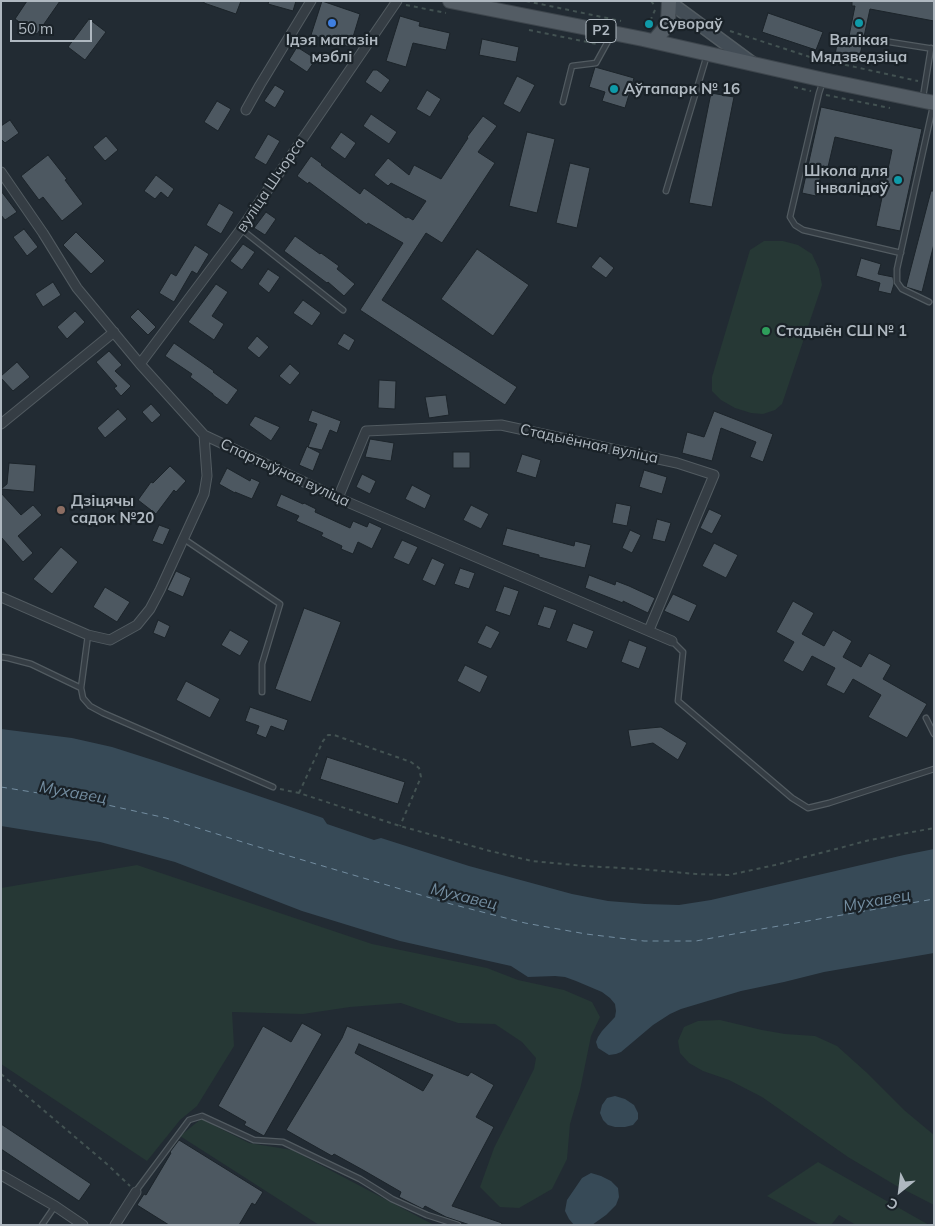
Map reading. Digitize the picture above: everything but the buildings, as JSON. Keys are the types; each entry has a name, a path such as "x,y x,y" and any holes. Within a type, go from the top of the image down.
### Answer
{"main road":[{"name":"Р2","path":"450,1 613,33 650,36 707,53 930,103"},
{"path":"650,36 665,28 668,22 668,2"},
{"path":"668,2 752,63"}],"street":[{"path":"246,110 311,1"},
{"name":"вуліца Шчорса","path":"140,364 241,229 396,1"},
{"name":"Спартыўная вуліца","path":"1,172 43,233 77,288 140,364 204,436 338,498 672,641"},
{"path":"1,424 114,332"},
{"name":"Стадыённая вуліца","path":"338,498 366,431 501,425 677,463 714,475 649,630"},
{"path":"1,596 88,635 110,640 137,626 150,609 204,494 207,476 204,436"},
{"path":"2,1177 55,1206 83,1225"},
{"path":"115,1225 136,1192"}],"lane":[{"path":"563,102 572,66 596,63 613,33"},
{"path":"877,40 932,49 926,83 930,103 897,269 897,282 902,289 929,302"},
{"path":"666,192 707,53"},
{"path":"824,80 819,93 790,217 795,225 804,230 901,253"},
{"path":"241,229 343,310"},
{"path":"184,539 280,604 262,664 262,692"},
{"path":"88,635 81,688 83,698 90,706 273,787"},
{"path":"672,641 683,652 678,701 792,798 808,808 934,769"},
{"path":"1,657 30,664 81,688"},
{"path":"926,718 934,734"},
{"path":"136,1192 189,1120 202,1116 254,1140 283,1142 360,1179 392,1198 427,1215 458,1225"},
{"path":"42,1225 55,1206"}],"path":[{"path":"650,36 656,7 651,1"},
{"path":"728,30 810,57 926,83"},
{"path":"299,793 323,741 328,735 334,735 411,762 419,768 421,777 400,826"},
{"path":"273,787 299,793 400,826 532,861 696,874 729,875 870,840 934,828"},
{"path":"1,1074 108,1165 136,1192"}],"green space":[{"name":"Стадыён СШ № 1","path":"764,241 783,241 798,245 812,254 819,269 822,285 782,404 775,410 763,414 751,413 735,408 721,400 712,391 712,377 750,250"},
{"path":"137,865 372,944 487,968 518,980 564,990 592,1002 600,1017 591,1036 580,1090 570,1124 567,1159 552,1189 519,1208 500,1207 480,1187 494,1148 534,1069 536,1058 522,1042 495,1024 458,1023 401,1003 350,1007 303,1014 232,1012 234,1046 197,1106 180,1120 147,1161 1,1064 1,888"},
{"path":"720,1020 785,1034 815,1036 837,1046 904,1110 934,1135 934,1205 895,1185 848,1157 762,1097 689,1063 680,1053 678,1041 684,1027 698,1021"},
{"path":"201,1119 249,1143 292,1150 434,1225 319,1225 180,1136"},
{"path":"818,1162 929,1225 856,1225 839,1215 831,1225 820,1225 767,1196"}],"water":[{"name":"Мухавец","path":"1,729 72,738 112,747 323,818 327,824 374,840 381,838 469,866 572,894 608,901 679,905 711,900 934,849 934,953 824,972 741,991 681,1009 653,1025 621,1052 609,1055 598,1048 596,1042 602,1031 615,1017 615,1004 602,992 576,981 555,976 528,977 511,966 400,941 302,911 175,862 138,852 100,842 1,826"},
{"path":"615,1096 625,1099 634,1105 638,1113 638,1119 633,1125 615,1127 608,1125 603,1120 600,1113 602,1105 607,1098"},
{"path":"591,1173 611,1181 618,1188 619,1197 616,1205 592,1225 574,1225 565,1211 567,1200 582,1178"}],"ferry route":[{"path":"1,787 94,802 166,818 451,904 525,923 586,934 644,941 696,941 934,899"}],"place":[{"name":"Ідэя магазін мэблі","path":"332,23"},
{"name":"Вялікая Мядзведзіца","path":"859,23"},
{"name":"Сувораў","path":"649,24"},
{"name":"Аўтапарк № 16","path":"614,89"},
{"name":"Школа для інвалідаў","path":"898,180"},
{"name":"Стадыён СШ № 1","path":"766,331"},
{"name":"Дзіцячы садок №20","path":"61,510"}]}
